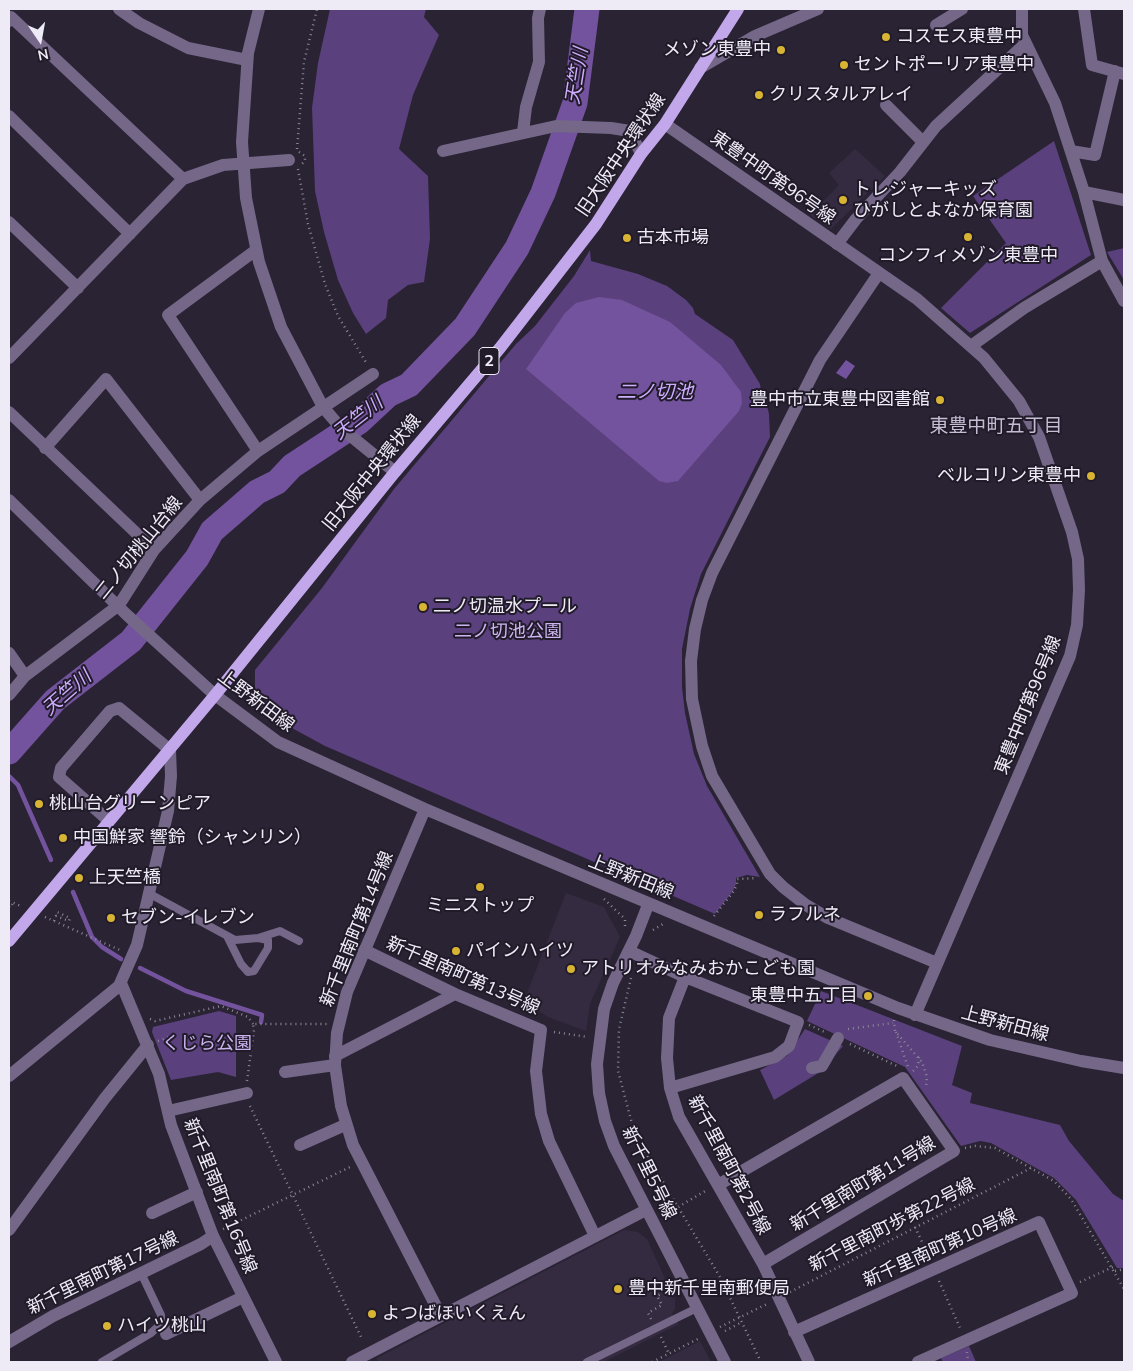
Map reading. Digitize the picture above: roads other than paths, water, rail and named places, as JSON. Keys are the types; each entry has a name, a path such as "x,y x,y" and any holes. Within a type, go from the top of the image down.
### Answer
{"main road":[{"name":"旧大阪中央環状線","path":"9,941 170,750 394,472 500,348 596,224 642,154 665,124 738,9"}],"street":[{"path":"119,9 139,23 188,48 247,60"},
{"path":"259,9 247,60 242,164 246,198 256,250 281,326 323,408 341,428 394,472"},
{"path":"524,132 526,107 539,62 538,18 540,9"},
{"path":"700,68 755,36 818,9"},
{"path":"940,18 962,9"},
{"path":"1022,9 1022,35 1055,103 1084,192 1102,261 1124,301"},
{"path":"1071,152 1095,155 1120,72 1092,65 1084,9"},
{"path":"9,22 11,17 183,179"},
{"path":"837,244 856,219 881,195 923,142 950,112 1026,44"},
{"path":"886,105 923,142"},
{"path":"9,116 130,234"},
{"name":"東豊中町第96号線","path":"665,124 917,300 971,346 999,373 1011,389 1042,444 1074,537 1079,565 1079,597 1075,635 1067,663 915,1015"},
{"path":"443,152 490,143 524,132 556,126 611,128 630,131 642,154"},
{"path":"9,358 183,179 223,165 290,160"},
{"path":"1084,192 1124,200"},
{"path":"9,222 78,288"},
{"path":"256,250 168,314 258,451"},
{"path":"971,346 1024,308 1102,261"},
{"path":"879,273 820,360 712,573 702,600 695,629 691,661 692,699 702,746 712,776 770,874 806,905 828,918 937,964"},
{"name":"二ノ切桃山台線","path":"9,696 25,676 123,610 154,550 200,500 258,451 373,374"},
{"path":"45,448 106,379 200,500"},
{"path":"9,412 154,550"},
{"path":"9,500 123,610"},
{"name":"上野新田線","path":"123,610 215,695 278,742 425,810 915,1015 990,1040 1081,1061 1124,1068"},
{"path":"9,653 25,676"},
{"path":"9,1076 121,984 137,945 168,811 171,776 170,750 119,708 110,711 61,768 59,777 109,821"},
{"name":"新千里南町第14号線","path":"425,810 364,950 341,1012 335,1060 338,1095 345,1125 361,1161 441,1316"},
{"name":"新千里5号線","path":"648,904 634,954 613,983 604,1009 598,1046 597,1078 608,1131 646,1210 725,1362"},
{"name":"新千里南町第13号線","path":"364,950 455,994 541,1030 536,1071 541,1114 549,1141 595,1236"},
{"path":"634,954 684,977 798,1022 789,1046 775,1058 670,1088"},
{"name":"新千里南町第2号線","path":"684,977 669,1018 667,1058 670,1088 679,1117 763,1264 809,1362"},
{"name":"新千里南町第16号線","path":"121,984 161,1079 171,1124 213,1236 276,1362"},
{"path":"284,1072 335,1060 455,994"},
{"path":"812,1068 822,1066 836,1037"},
{"path":"9,1230 105,1098 148,1045"},
{"name":"新千里南町第11号線","path":"718,1185 906,1076 954,1151 763,1264"},
{"path":"168,1111 247,1094"},
{"path":"300,1145 345,1125"},
{"path":"152,1213 196,1192"},
{"path":"352,1362 646,1210"},
{"name":"新千里南町第10号線","path":"794,1332 1039,1222 1072,1293 918,1362"},
{"name":"新千里南町第17号線","path":"9,1342 53,1316 213,1236"},
{"path":"166,1334 243,1297"}],"lane":[{"path":"150,894 239,941 258,938 280,931 299,941"},
{"path":"227,936 241,964 251,973 257,968 269,944 268,940 258,938"},
{"path":"102,1362 151,1333 161,1324 161,1315 141,1273"},
{"path":"588,1362 697,1308"}],"water":[{"name":"二ノ切池","path":"599,297 622,300 670,322 721,365 741,392 742,403 739,411 678,481 667,483 659,481 526,369 565,313 576,303"},
{"path":"846,360 855,366 846,379 836,373"}],"waterway":[{"name":"天竺川","path":"9,752 55,700 131,641 197,558 212,531 257,492 277,482 292,466 359,422 388,395 409,385 465,327 517,248 543,193 575,103 587,9"},
{"path":"9,776 18,785 51,860"},
{"path":"73,892 92,937 102,947 121,959"},
{"path":"140,968 186,991 262,1015 261,1022"}],"place":[{"name":"コスモス東豊中","path":"886,37"},
{"name":"メゾン東豊中","path":"781,50"},
{"name":"セントポーリア東豊中","path":"844,65"},
{"name":"クリスタルアレイ","path":"759,95"},
{"name":"トレジャーキッズ ひがしとよなか保育園","path":"843,200"},
{"name":"コンフィメゾン東豊中","path":"968,237"},
{"name":"古本市場","path":"627,238"},
{"name":"豊中市立東豊中図書館","path":"940,400"},
{"name":"ベルコリン東豊中","path":"1091,476"},
{"name":"二ノ切温水プール","path":"423,607"},
{"name":"桃山台グリーンピア","path":"39,804"},
{"name":"中国鮮家 響鈴（シャンリン）","path":"63,838"},
{"name":"上天竺橋","path":"79,878"},
{"name":"ミニストップ","path":"480,887"},
{"name":"ラフルネ","path":"759,915"},
{"name":"セブン-イレブン","path":"111,918"},
{"name":"パインハイツ","path":"456,951"},
{"name":"アトリオみなみおかこども園","path":"571,969"},
{"name":"東豊中五丁目","path":"868,996"},
{"name":"豊中新千里南郵便局","path":"618,1289"},
{"name":"よつばほいくえん","path":"372,1314"},
{"name":"ハイツ桃山","path":"107,1326"}],"district":[{"name":"東豊中町五丁目","path":"996,426"}],"park label":[{"name":"二ノ切池公園","path":"508,632"},
{"name":"くじら公園","path":"207,1044"}]}
